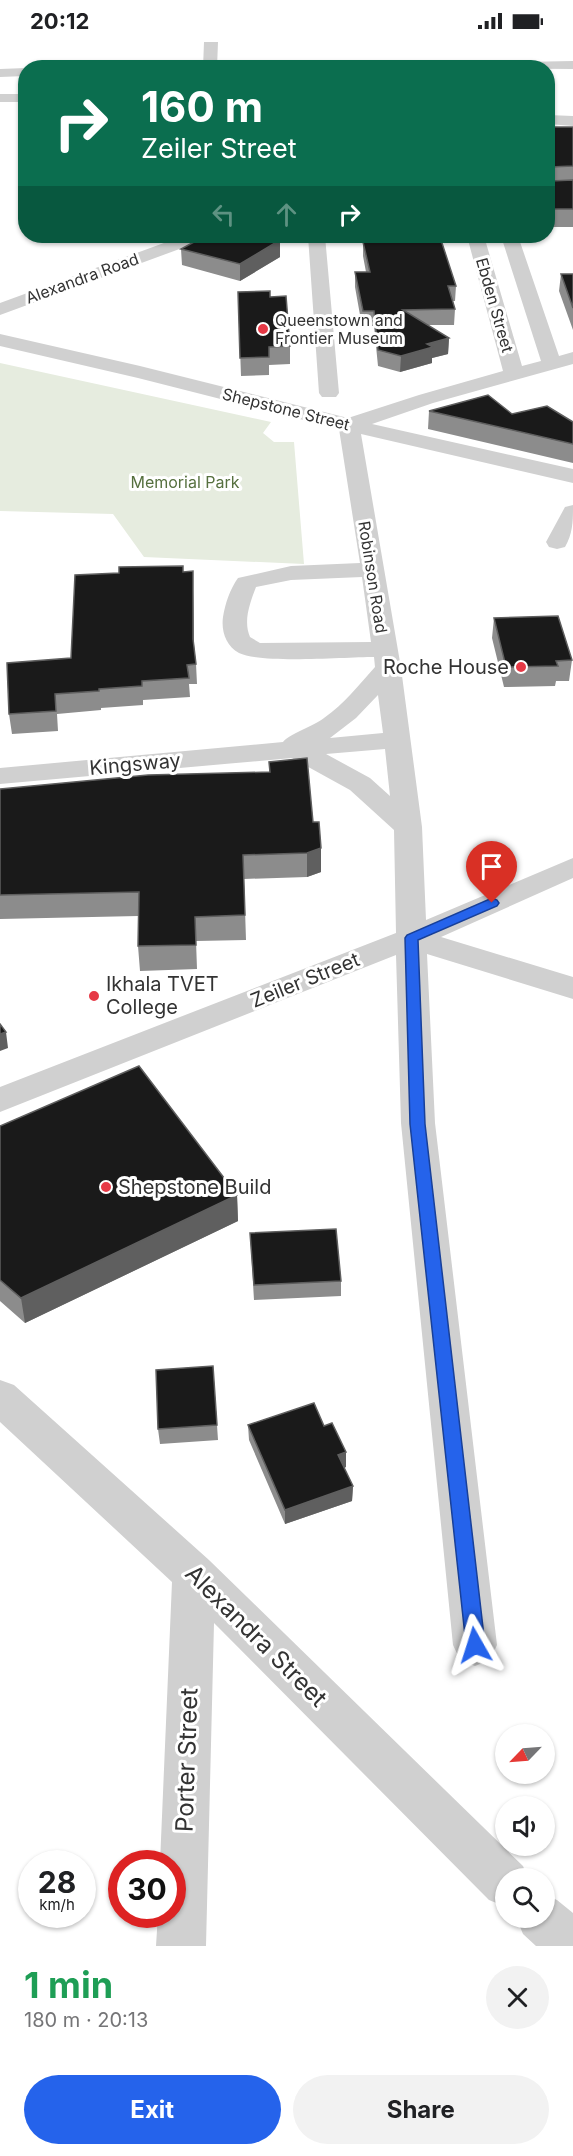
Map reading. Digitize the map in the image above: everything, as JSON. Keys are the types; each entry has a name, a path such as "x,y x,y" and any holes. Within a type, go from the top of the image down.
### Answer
{"street":[{"path":"210,60 211,42"},
{"path":"423,50 426,60"},
{"path":"448,50 451,60"},
{"path":"555,65 573,65"},
{"path":"0,72 18,72"},
{"path":"0,98 18,98"},
{"path":"556,129 573,121"},
{"name":"Alexandra Road","path":"0,309 179,243"},
{"path":"317,243 329,393"},
{"name":"Ebden Street","path":"477,243 514,374"},
{"name":"Ebden Street","path":"512,243 563,360"},
{"name":"Shepstone Street","path":"0,340 140,372 349,425 573,476"},
{"path":"349,425 426,399 563,360"},
{"name":"Robinson Road","path":"349,425 386,658 408,826 418,1124 475,1645"},
{"path":"557,542 573,512"},
{"path":"372,570 276,575 246,583 234,618 236,638 243,646 257,651 386,658"},
{"name":"Kingsway","path":"269,753 304,741 328,729 344,716 386,658"},
{"name":"Kingsway","path":"0,776 300,751 397,740"},
{"path":"300,751 360,784 408,826"},
{"name":"Zeiler Street","path":"0,1101 411,938 573,867"},
{"path":"411,938 573,988"},
{"name":"Alexandra Street","path":"0,1397 194,1574 495,1872"},
{"name":"Porter Street","path":"181,1946 194,1574"},
{"path":"553,1928 573,1945"}],"green space":[{"name":"Memorial Park","path":"0,363 271,422 263,433 274,442 294,442 304,564 144,557 113,514 0,511"}],"building":[{"path":"555,127 573,127 573,166 555,167"},
{"path":"573,180 573,209 555,209 555,181"},
{"path":"192,243 275,243 240,264 181,249"},
{"path":"363,243 442,243 456,286 448,286 455,309 403,310 449,338 427,344 433,347 401,356 378,350 374,311 363,311 355,272 370,272"},
{"path":"561,274 573,274 573,308"},
{"name":"Queenstown and Frontier Museum","path":"270,291 270,297 286,296 290,346 269,347 269,357 240,358 238,292"},
{"path":"488,395 512,414 547,406 573,422 573,444 429,411"},
{"path":"183,566 183,572 193,571 193,639 196,664 187,665 189,678 142,681 142,686 55,694 56,711 9,714 7,663 71,658 75,575 119,573 119,567"},
{"path":"558,616 572,660 556,661 558,666 506,667 494,618"},
{"path":"307,758 313,822 319,822 321,848 307,853 243,855 245,915 195,917 196,945 138,946 139,892 0,895 0,789 148,775 270,772 269,762"},
{"path":"0,1024 6,1032 0,1034"},
{"name":"Shepstone Build","path":"139,1066 237,1195 21,1298 0,1280 0,1126"},
{"path":"336,1229 341,1281 254,1285 250,1233"},
{"path":"213,1366 217,1425 158,1429 156,1370"},
{"path":"314,1403 324,1426 332,1423 346,1452 338,1455 353,1486 285,1510 248,1425"}],"place":[{"name":"Queenstown and Frontier Museum","path":"263,329"},
{"name":"Roche House","path":"521,667"},
{"name":"Ikhala TVET College","path":"94,996"},
{"name":"Shepstone Build","path":"106,1187"}],"route":[{"path":"475,1645 418,1124 411,938 492,903"}]}
